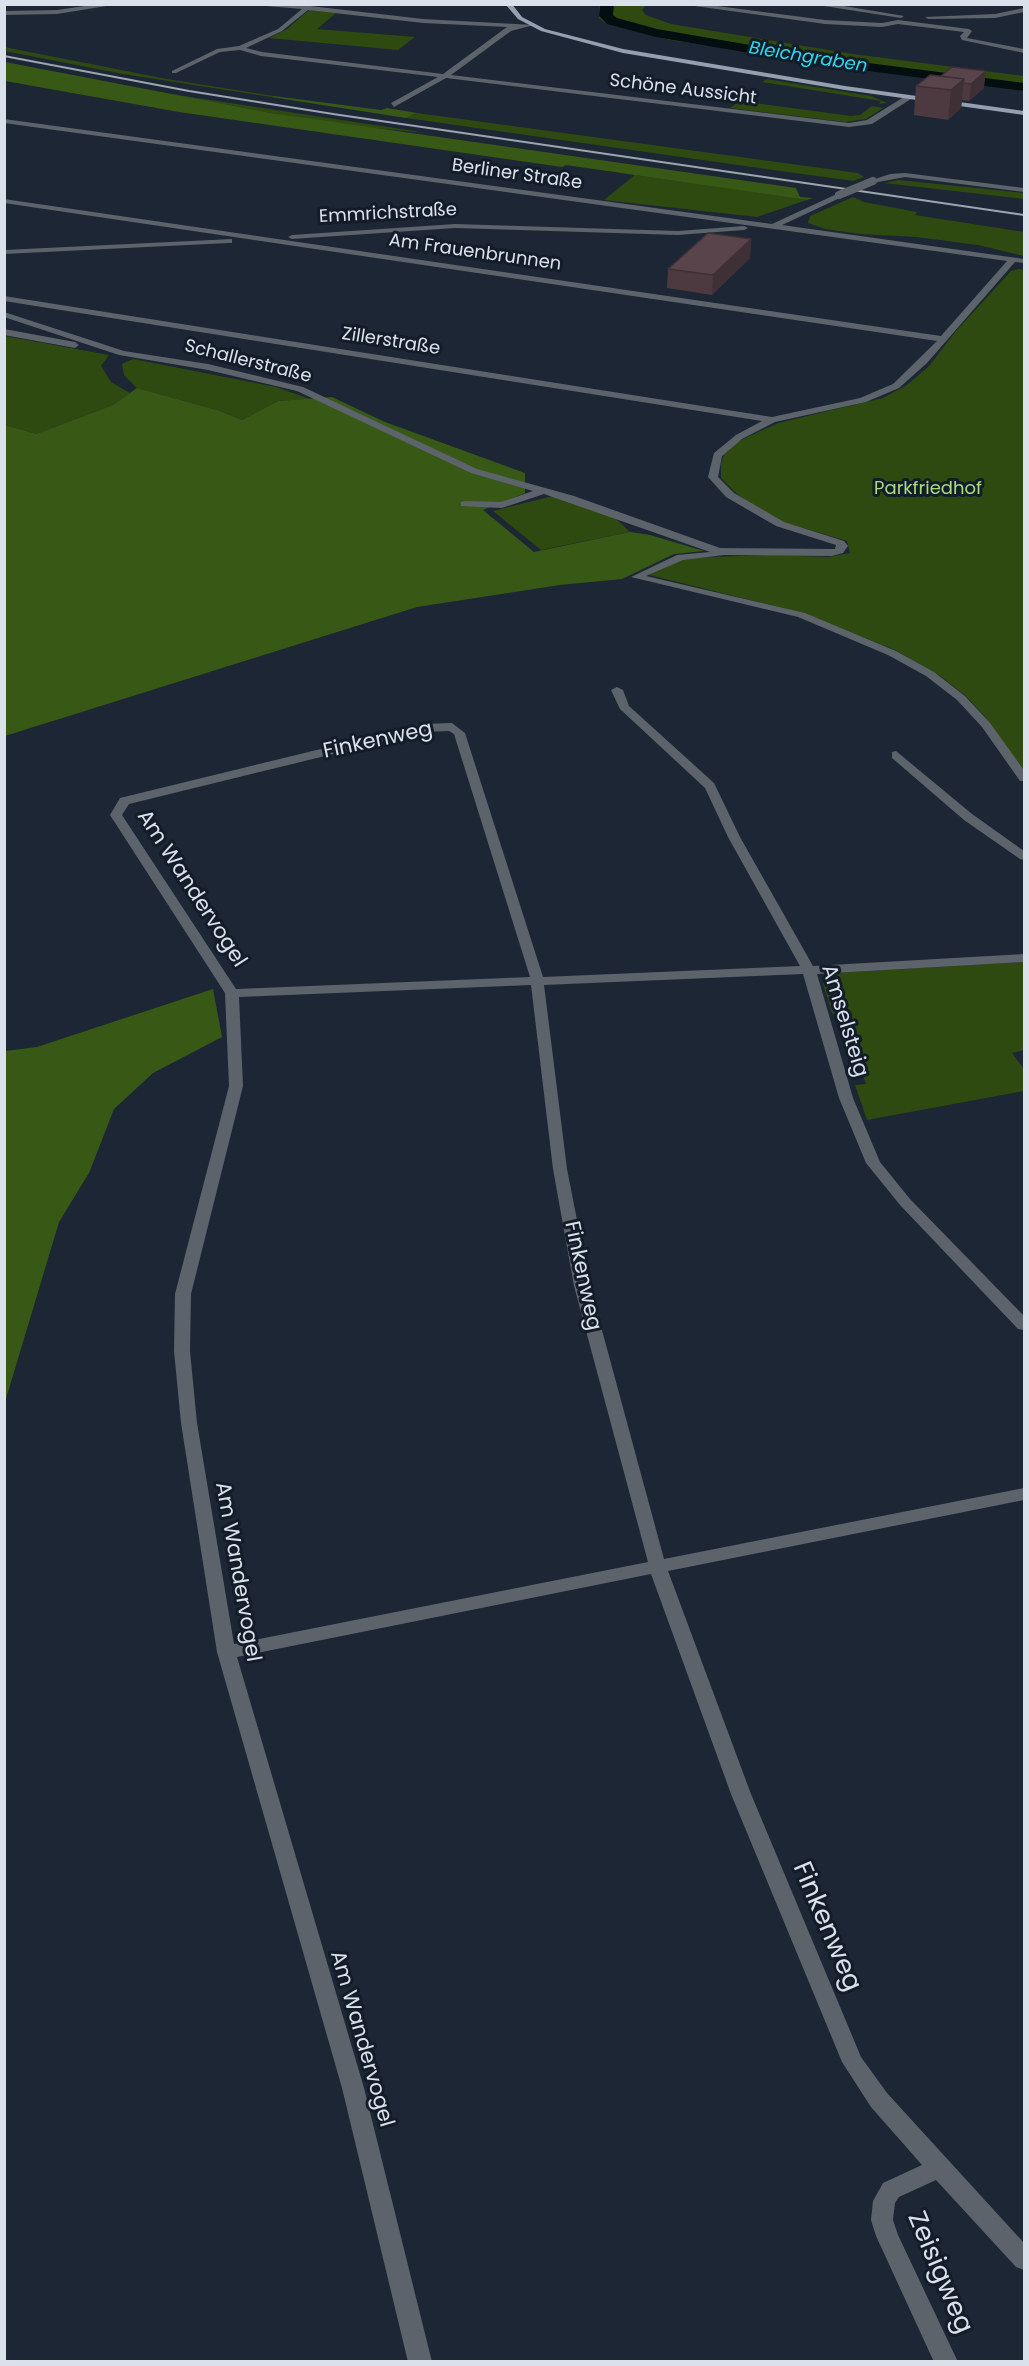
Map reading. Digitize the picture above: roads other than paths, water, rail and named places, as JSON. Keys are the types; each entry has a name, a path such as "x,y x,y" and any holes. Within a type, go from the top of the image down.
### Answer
{"main road":[{"path":"508,4 513,13 531,25 565,37 623,51 910,98 1024,113"}],"street":[{"path":"4,13 57,12 116,4"},
{"path":"244,4 423,21 531,25"},
{"path":"814,4 899,19 975,28"},
{"path":"683,5 859,24 899,19 998,16 1024,19"},
{"name":"Schöne Aussicht","path":"174,72 219,50 240,48 280,30 306,9"},
{"path":"1024,10 998,16 963,36 964,39 1024,51"},
{"path":"394,105 445,76 516,26"},
{"name":"Schöne Aussicht","path":"240,48 252,53 827,123 869,122 910,98"},
{"name":"Berliner Straße","path":"4,121 1024,261"},
{"path":"774,226 839,195 890,176 905,175 1024,190"},
{"name":"Am Frauenbrunnen","path":"4,201 941,339"},
{"name":"Emmrichstraße","path":"4,252 265,240 445,226 678,232 774,226"},
{"path":"772,420 839,406 882,393 910,376 1012,260"},
{"name":"Zillerstraße","path":"4,298 772,420"},
{"name":"Schallerstraße","path":"4,314 114,350 208,367 300,389 474,471 570,498 646,527 731,553 832,553 843,546 832,540 796,531 757,513 730,495 713,477 717,455 739,437 772,420"},
{"path":"4,332 114,350"},
{"path":"465,504 502,506 542,491"},
{"path":"731,553 681,557 636,577 801,615 892,653 930,674 961,698 986,725 1024,778"},
{"name":"Amselsteig","path":"617,690 624,707 710,786 734,837 809,970 846,1098 873,1163 905,1202 1024,1325"},
{"name":"Finkenweg","path":"118,808 124,801 423,728 452,727 459,733 537,979 560,1169 582,1286 658,1568 741,1794 852,2062 879,2100 1024,2259"},
{"path":"896,755 968,817 1024,856"},
{"name":"Am Wandervogel","path":"118,808 116,815 232,993 236,1086 183,1294 182,1351 189,1423 226,1652 353,2088 420,2361"},
{"path":"232,993 537,979 809,970 1024,958"},
{"path":"226,1652 1024,1494"},
{"name":"Zeisigweg","path":"939,2168 891,2190 884,2201 882,2220 887,2236 946,2361"}],"waterway":[{"name":"Bleichgraben","path":"607,4 606,16 612,21 656,33 814,60 1024,87"}],"railway":[{"path":"4,56 189,91 333,114 1024,215"}],"park label":[{"name":"Parkfriedhof","path":"928,489"}]}
